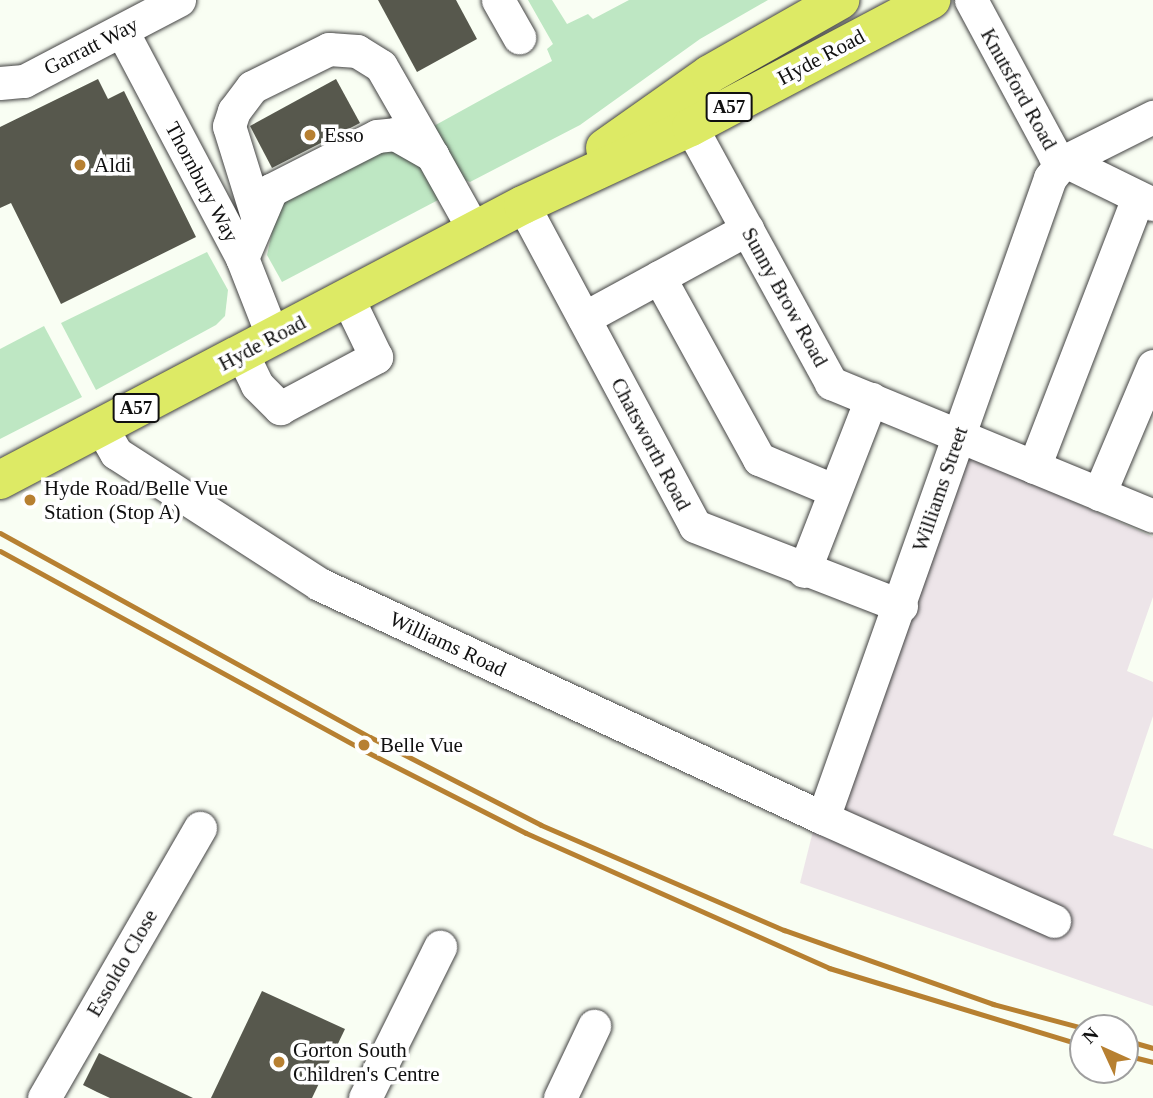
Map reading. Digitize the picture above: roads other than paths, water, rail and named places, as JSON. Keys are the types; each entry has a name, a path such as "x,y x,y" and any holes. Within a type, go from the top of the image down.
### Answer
{"highway":[{"name":"Hyde Road","path":"523,205 710,74 839,0"},
{"name":"Hyde Road","path":"0,480 523,205 691,128 931,0"}],"street":[{"name":"Garratt Way","path":"0,83 24,81 179,0"},
{"path":"498,0 519,37"},
{"name":"Knutsford Road","path":"971,0 1049,147 1063,162 1146,201"},
{"name":"Thornbury Way","path":"122,31 242,258 257,346 257,385 280,408 376,357 348,299"},
{"path":"257,216 229,126 234,111 252,87 328,50 357,51 381,66 475,232"},
{"path":"1063,162 1153,117"},
{"name":"Sunny Brow Road","path":"691,128 831,383 1153,516"},
{"path":"242,258 257,216 271,190 377,136 395,134 432,155"},
{"name":"Williams Street","path":"823,818 901,606 957,436 1050,178 1063,162"},
{"path":"1034,467 1146,201"},
{"name":"Chatsworth Road","path":"523,205 695,526 804,571 901,606"},
{"path":"584,318 747,229"},
{"path":"659,277 759,459 833,490"},
{"path":"1100,494 1153,366"},
{"path":"804,571 833,490 871,399"},
{"name":"Williams Road","path":"101,427 116,453 319,584 823,818 1054,921"},
{"name":"Essoldo Close","path":"44,1098 200,828"},
{"path":"365,1098 440,947"},
{"path":"559,1098 594,1026"}],"railway":[{"path":"0,533 370,737 541,825 784,930 993,1004 1069,1024"},
{"path":"0,551 361,749 526,833 829,968 1069,1041"},
{"path":"1139,1044 1153,1048"},
{"path":"1139,1058 1153,1062"}],"place":[{"name":"Esso","path":"310,135"},
{"name":"Aldi","path":"80,165"},
{"name":"Hyde Road/Belle Vue Station (Stop A)","path":"30,500"},
{"name":"Belle Vue","path":"364,745"},
{"name":"Gorton South Children's Centre","path":"279,1062"}]}
